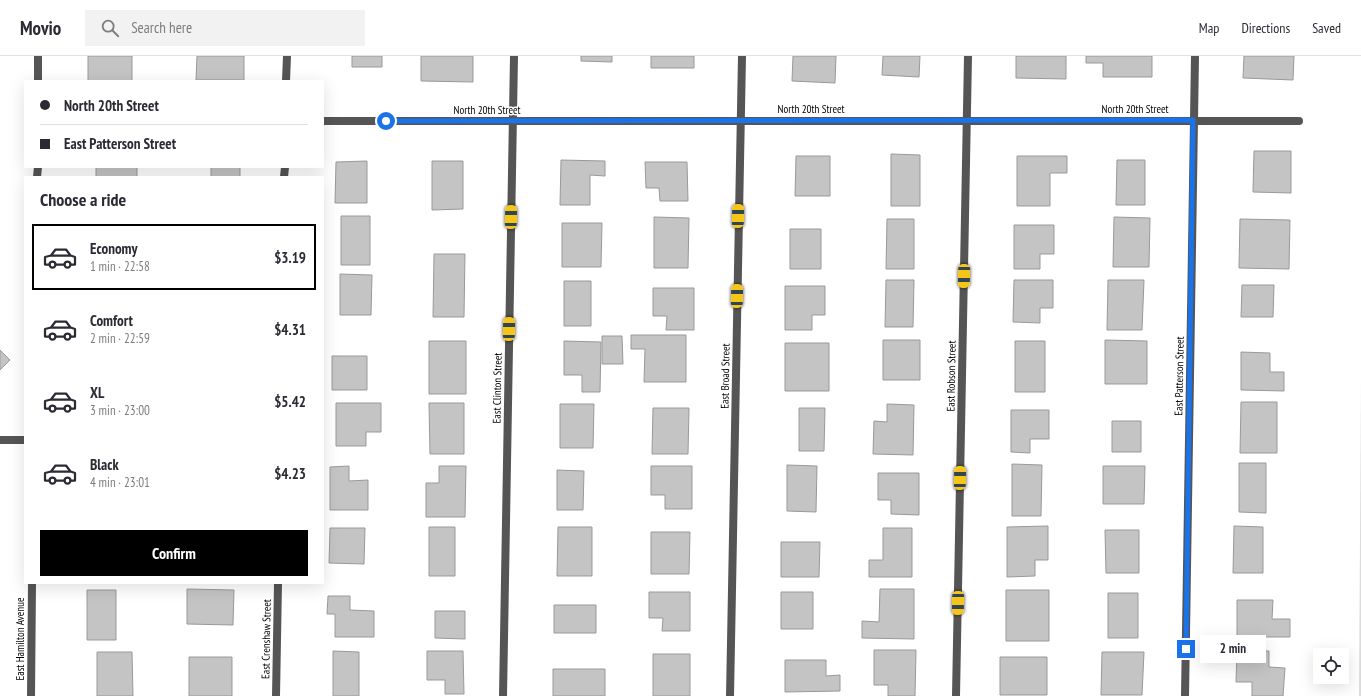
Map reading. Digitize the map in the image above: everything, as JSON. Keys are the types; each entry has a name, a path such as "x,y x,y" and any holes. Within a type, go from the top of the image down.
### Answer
{"street":[{"path":"38,56 38,80"},
{"path":"286,80 287,56"},
{"name":"East Clinton Street","path":"503,696 514,56"},
{"name":"East Broad Street","path":"730,696 742,56"},
{"name":"East Robson Street","path":"956,696 968,56"},
{"name":"East Patterson Street","path":"1186,696 1195,56"},
{"name":"North 20th Street","path":"324,122 740,120 1299,121"},
{"path":"0,440 24,440"},
{"name":"East Hamilton Avenue","path":"31,696 32,584"},
{"name":"East Crenshaw Street","path":"276,696 278,584"}],"shaded area":[{"path":"1361,379 1361,696 1359,696"}],"building":[{"path":"88,56 132,56 132,80 88,80"},
{"path":"197,56 244,56 244,80 196,80"},
{"path":"352,56 382,56 382,67 352,67"},
{"path":"421,56 473,56 473,82 421,81"},
{"path":"581,56 612,56 612,62 581,61"},
{"path":"651,56 694,56 694,68 651,68"},
{"path":"793,56 836,56 835,83 792,81"},
{"path":"883,56 920,56 919,77 882,75"},
{"path":"1016,56 1066,56 1066,79 1016,78"},
{"path":"1086,56 1152,56 1152,77 1103,77 1103,63 1086,63"},
{"path":"1244,56 1294,56 1293,80 1243,78"},
{"path":"1254,151 1291,151 1291,193 1253,192"},
{"path":"891,154 920,155 920,206 891,206"},
{"path":"796,156 830,156 830,196 795,196"},
{"path":"1017,156 1067,156 1067,173 1050,173 1050,206 1017,206"},
{"path":"561,160 605,161 605,176 590,175 590,205 560,205"},
{"path":"1117,160 1145,160 1145,205 1116,205"},
{"path":"367,161 367,203 335,203 336,162"},
{"path":"432,161 463,161 463,209 432,210"},
{"path":"645,162 687,162 688,201 660,201 659,188 646,188"},
{"path":"96,168 137,168 137,176 96,176"},
{"path":"211,168 240,168 240,176 211,176"},
{"path":"341,216 370,216 370,265 341,265"},
{"path":"654,217 689,218 688,268 654,268"},
{"path":"1114,217 1150,218 1149,267 1113,267"},
{"path":"887,219 914,219 914,269 886,269"},
{"path":"1240,219 1290,220 1289,269 1239,268"},
{"path":"562,223 602,223 601,267 562,267"},
{"path":"1014,225 1054,225 1054,254 1040,254 1040,269 1014,269"},
{"path":"790,229 821,229 821,269 790,269"},
{"path":"434,254 465,254 464,317 433,317"},
{"path":"340,274 372,275 371,315 340,315"},
{"path":"886,280 914,280 913,327 885,327"},
{"path":"1014,280 1053,280 1053,308 1040,308 1040,323 1013,322"},
{"path":"1108,280 1144,280 1142,330 1107,330"},
{"path":"564,281 591,281 591,326 564,326"},
{"path":"1242,285 1274,285 1273,317 1241,317"},
{"path":"785,286 825,286 825,315 812,315 812,330 785,330"},
{"path":"653,288 694,288 694,330 666,330 667,316 653,316"},
{"path":"631,335 686,335 686,382 644,382 645,349 631,349"},
{"path":"602,336 622,336 623,364 602,364"},
{"path":"883,340 920,340 920,380 883,380"},
{"path":"1105,340 1147,341 1147,384 1105,384"},
{"path":"429,341 466,341 466,394 429,394"},
{"path":"564,341 601,342 600,392 582,392 582,375 564,375"},
{"path":"1015,341 1045,341 1045,392 1015,392"},
{"path":"785,343 829,343 829,391 785,391"},
{"path":"0,350 10,360 0,370"},
{"path":"1241,352 1270,353 1270,372 1284,372 1284,391 1241,390"},
{"path":"332,356 367,356 367,390 332,390"},
{"path":"1241,402 1277,402 1277,453 1240,453"},
{"path":"336,403 381,403 381,432 366,432 366,446 336,446"},
{"path":"429,403 464,403 464,454 430,454"},
{"path":"560,404 594,404 593,448 560,448"},
{"path":"887,404 914,405 913,455 873,454 874,421 887,422"},
{"path":"653,408 689,408 688,454 652,454"},
{"path":"799,408 825,408 824,451 799,451"},
{"path":"1011,410 1049,410 1049,439 1030,439 1030,453 1011,452"},
{"path":"1112,421 1141,421 1141,452 1112,452"},
{"path":"1239,463 1266,463 1266,513 1239,512"},
{"path":"1012,464 1042,465 1041,516 1012,516"},
{"path":"787,465 817,466 816,512 787,511"},
{"path":"349,466 349,481 368,480 368,510 330,510 330,467"},
{"path":"439,466 466,466 465,517 426,517 426,483 439,483"},
{"path":"651,466 692,466 692,509 665,509 665,495 651,495"},
{"path":"1103,466 1145,466 1144,504 1103,504"},
{"path":"557,470 584,471 583,510 557,510"},
{"path":"878,473 919,473 919,515 891,514 891,500 878,500"},
{"path":"1048,526 1048,560 1035,560 1035,576 1007,577 1007,527"},
{"path":"1234,526 1263,527 1263,573 1233,573"},
{"path":"429,527 455,527 455,576 429,576"},
{"path":"558,527 592,527 592,576 557,576"},
{"path":"330,528 365,528 364,564 329,563"},
{"path":"883,528 912,528 912,577 869,577 869,560 883,560"},
{"path":"1105,530 1139,530 1139,573 1106,573"},
{"path":"651,532 690,532 689,574 651,574"},
{"path":"781,542 820,542 819,577 781,577"},
{"path":"187,589 234,590 233,625 187,624"},
{"path":"880,589 914,589 914,639 862,638 862,621 879,622"},
{"path":"87,590 116,590 116,640 87,640"},
{"path":"1006,590 1049,590 1049,641 1006,641"},
{"path":"649,592 690,592 690,631 662,631 663,618 649,618"},
{"path":"781,592 813,592 813,629 781,629"},
{"path":"1108,593 1138,593 1138,638 1108,638"},
{"path":"328,596 350,596 350,610 374,611 374,637 335,637 335,614 327,614"},
{"path":"1237,600 1273,600 1272,619 1290,619 1290,637 1237,637"},
{"path":"554,605 596,605 596,633 554,633"},
{"path":"435,611 465,611 465,639 435,638"},
{"path":"874,650 916,650 915,696 888,696 888,685 874,685"},
{"path":"1237,650 1269,651 1269,667 1285,668 1283,696 1252,696 1252,682 1236,682"},
{"path":"333,651 359,652 359,696 333,696"},
{"path":"427,651 463,651 464,694 445,694 445,680 427,680"},
{"path":"97,652 132,652 133,696 97,696"},
{"path":"1102,652 1144,652 1142,695 1101,695"},
{"path":"653,654 690,654 690,696 653,696"},
{"path":"189,657 232,657 232,696 189,696"},
{"path":"1000,657 1047,657 1047,695 1000,695"},
{"path":"785,660 826,660 826,676 840,675 840,691 785,692"},
{"path":"553,669 605,669 605,696 553,696"}],"route":[{"path":"386,121 1193,120 1186,649"}]}
